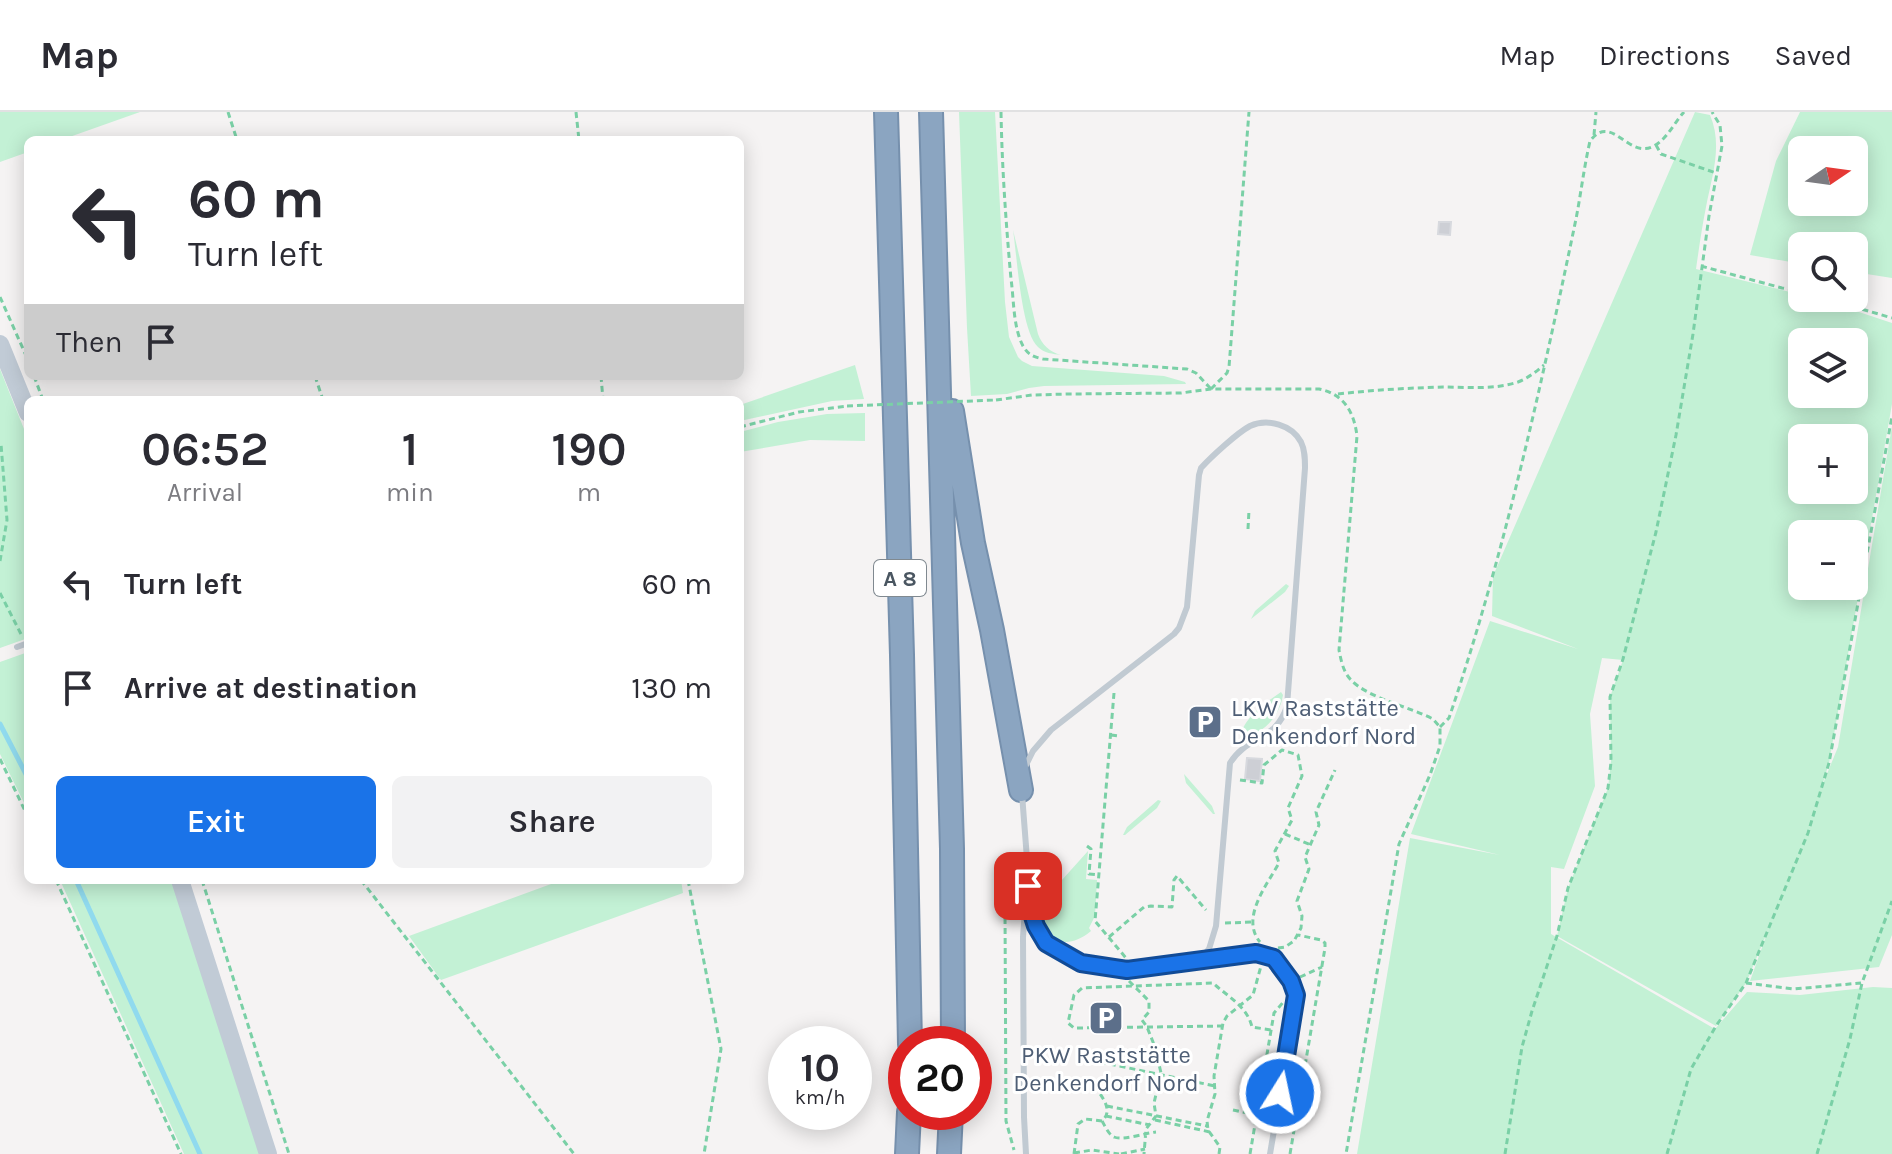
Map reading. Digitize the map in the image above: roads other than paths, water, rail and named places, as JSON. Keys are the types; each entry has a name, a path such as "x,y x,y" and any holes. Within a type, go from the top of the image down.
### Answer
{"highway":[{"name":"A 8","path":"886,112 910,1026"},
{"name":"A 8","path":"931,112 952,849 953,1026"},
{"path":"937,303 973,543 1021,790"},
{"path":"907,1154 908,1130"},
{"path":"949,1154 950,1130"}],"main road":[{"path":"0,344 24,403"},
{"path":"181,884 268,1154"}],"lane":[{"path":"1026,1154 1023,937 1027,898 1021,790 1024,769 1033,751 1051,730 1174,634 1183,618 1188,594 1201,468 1245,429 1255,424 1272,423 1294,433 1303,446 1305,468 1287,706 1284,717 1269,734 1244,747 1230,763 1216,923 1209,949 1200,960"},
{"path":"17,647 24,644"},
{"path":"1027,898 1036,926 1046,943 1081,963 1127,970 1256,953 1274,958 1291,981 1296,1001 1270,1154"}],"waterway":[{"path":"0,724 24,770"},
{"path":"78,884 200,1154"}],"place":[{"name":"LKW Raststätte Denkendorf Nord","path":"1205,722"},
{"name":"PKW Raststätte Denkendorf Nord","path":"1106,1018"}]}
